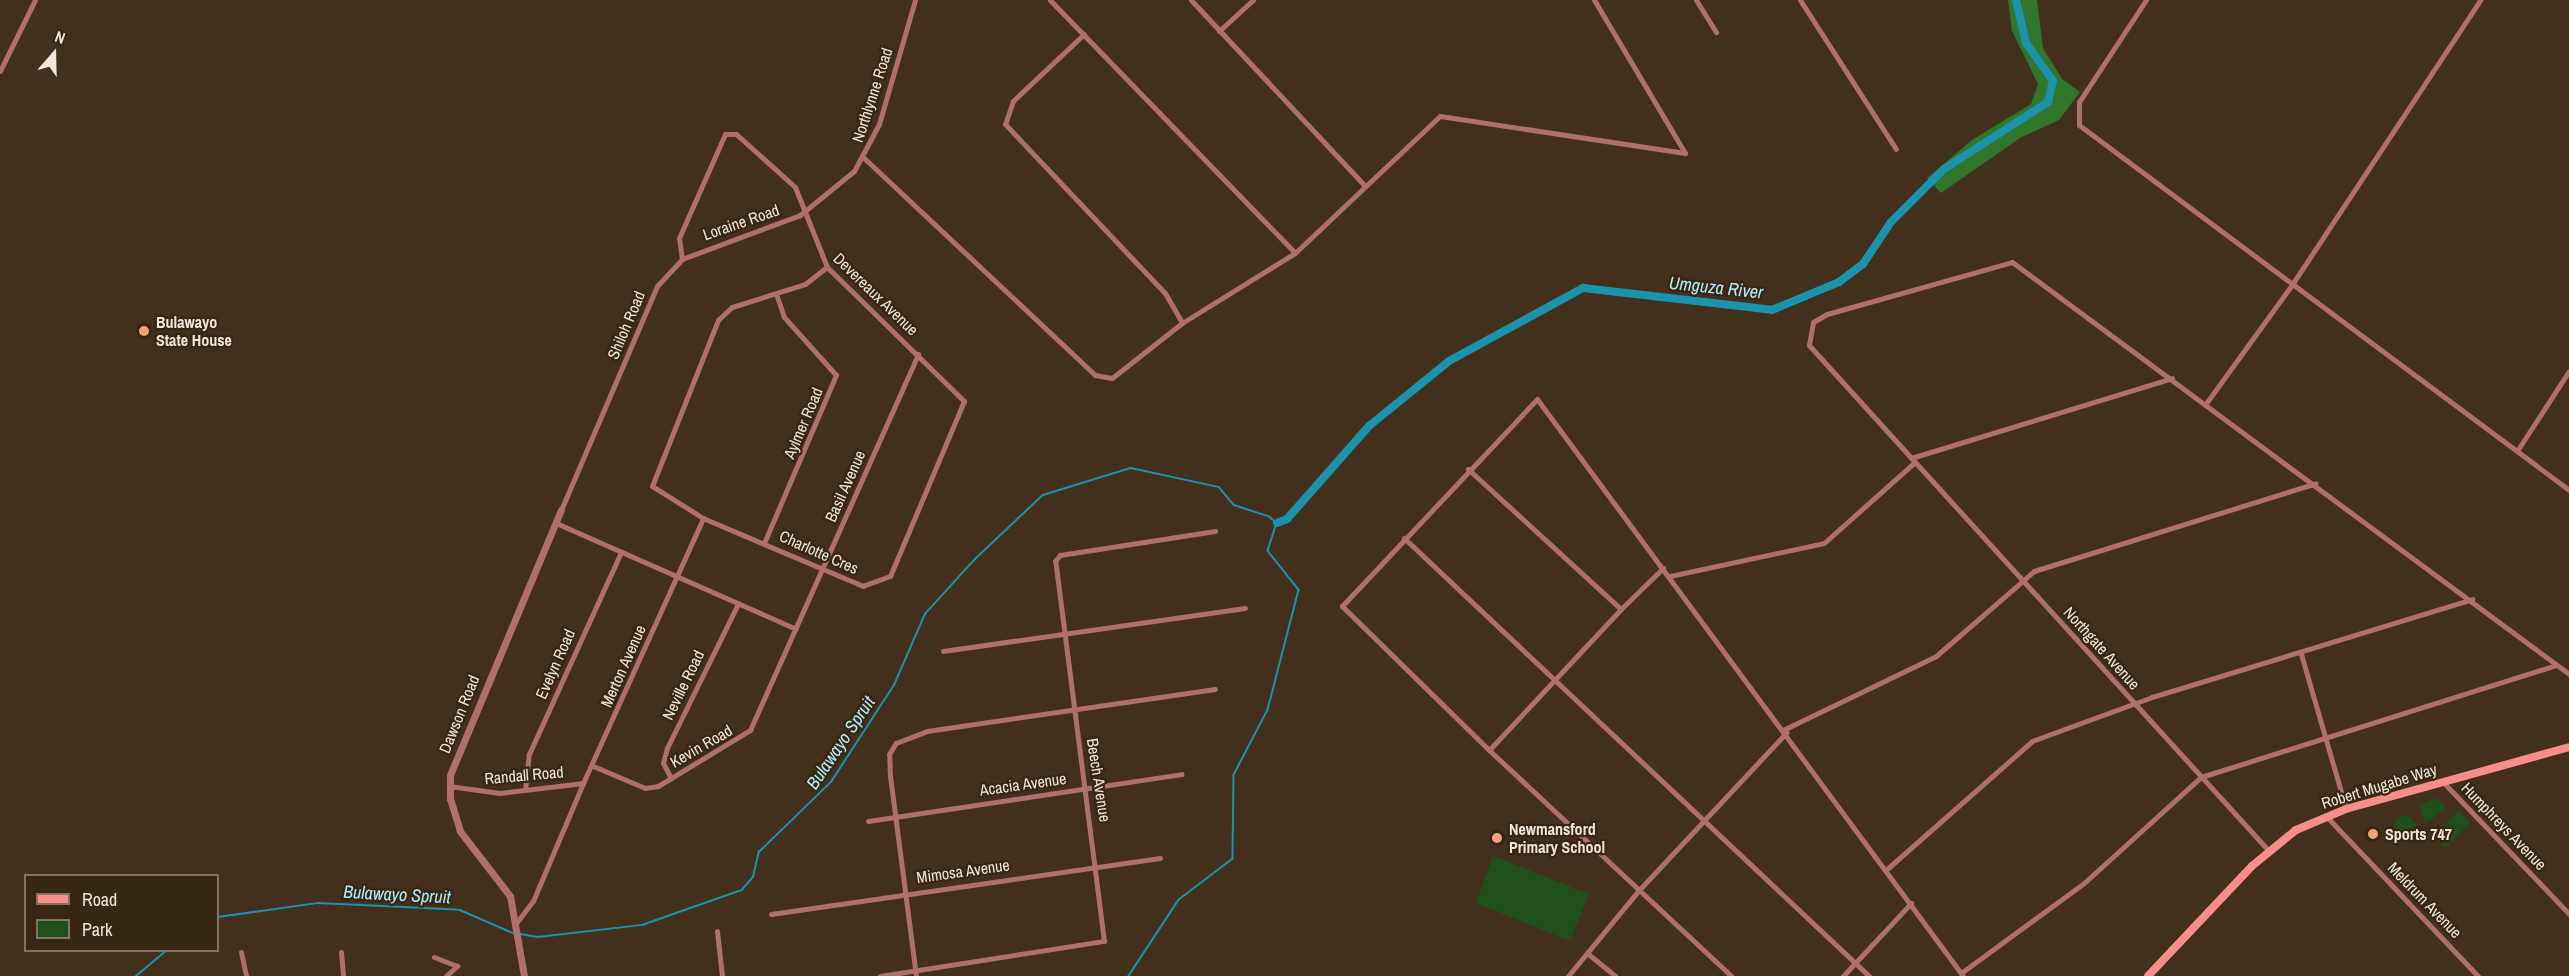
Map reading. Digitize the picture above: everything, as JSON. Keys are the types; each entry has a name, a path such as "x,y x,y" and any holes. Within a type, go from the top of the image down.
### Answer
{"main road":[{"name":"Robert Mugabe Way","path":"2148,976 2269,851 2326,816 2443,782 2567,750"}],"street":[{"path":"0,71 34,0"},
{"name":"Northlynne Road","path":"808,210 864,158 915,0"},
{"path":"1050,0 1295,253"},
{"path":"1191,0 1363,184"},
{"path":"1220,31 1253,0"},
{"path":"864,158 1095,375 1123,374 1182,322 1295,253 1363,184 1440,116 1685,153 1594,0"},
{"path":"1696,0 1716,32"},
{"path":"1800,0 1896,149"},
{"path":"2146,0 2079,102 2076,119 2291,286 2569,490"},
{"path":"2206,402 2291,286 2480,0"},
{"path":"1084,34 1013,101 1005,124 1166,294 1182,322"},
{"name":"Devereaux Avenue","path":"682,259 678,242 688,217 725,134 736,134 795,187 808,210 808,226 827,267 963,398 964,412"},
{"name":"Loraine Road","path":"682,259 808,210"},
{"name":"Shiloh Road","path":"561,510 657,286 682,259"},
{"name":"Northgate Avenue","path":"2172,378 2012,262 1819,318 1808,329 1809,345 2269,851"},
{"name":"Charlotte Cres","path":"827,267 805,284 732,307 718,320 652,478 660,496 703,518 863,586 890,576 964,412"},
{"name":"Aylmer Road","path":"764,543 836,375 784,317 776,294"},
{"name":"Basil Avenue","path":"796,628 918,354"},
{"path":"2517,451 2569,371"},
{"path":"1670,576 1824,543 1913,460 2172,378 2472,599 2569,674"},
{"path":"1731,976 1342,610 1344,600 1523,408 1540,400 1786,731 1962,975 2084,882 2201,777 2557,665"},
{"path":"1468,469 1621,609"},
{"path":"1568,976 1639,890 1786,731 1936,656 2022,580 2047,566 2316,483"},
{"name":"Dawson Road","path":"450,786 483,692 561,510"},
{"path":"678,576 703,518"},
{"path":"556,523 796,628"},
{"name":"Beech Avenue","path":"880,976 916,974 1101,944 1107,936 1055,561 1060,555 1215,531"},
{"path":"1404,538 1869,976"},
{"name":"Evelyn Road","path":"525,790 529,754 621,552"},
{"path":"1489,750 1621,609 1663,568"},
{"name":"Merton Avenue","path":"593,766 678,576"},
{"path":"1887,869 2032,741 2134,703 2301,654 2472,599"},
{"name":"Neville Road","path":"671,778 663,763 667,748 738,604"},
{"path":"943,651 1245,608"},
{"name":"Kevin Road","path":"593,766 645,788 671,778 750,730 796,628"},
{"path":"2301,654 2346,809"},
{"path":"916,974 894,816 889,754 896,743 927,731 1215,689"},
{"name":"Randall Road","path":"450,786 486,793 583,783 593,766"},
{"name":"Acacia Avenue","path":"867,821 1182,774"},
{"name":"Humphreys Avenue","path":"2443,782 2569,914"},
{"path":"517,923 533,900 583,783"},
{"path":"450,786 460,831 503,881 517,923 524,976"},
{"name":"Meldrum Avenue","path":"2326,816 2478,976"},
{"name":"Mimosa Avenue","path":"771,914 1160,858"},
{"path":"1843,976 1911,903"},
{"path":"717,931 722,976"},
{"path":"241,952 246,976"},
{"path":"341,952 343,976"},
{"path":"1587,953 1615,976"},
{"path":"434,957 457,966 446,976"}],"green space":[{"path":"2008,0 2037,0 2043,48 2062,79 2080,92 2059,120 2020,138 1941,193 1927,178 1972,140 2031,104 2038,84 2012,31"},
{"path":"2437,798 2446,808 2425,824 2420,805"},
{"path":"2459,811 2470,823 2445,848 2433,836"},
{"path":"2405,816 2413,819 2416,827 2413,835 2405,838 2397,835 2394,827 2397,819"},
{"path":"1493,856 1589,894 1570,941 1476,903"}],"waterway":[{"name":"Umguza River","path":"1277,523 1287,519 1369,426 1449,361 1583,288 1772,310 1839,282 1863,264 1891,222 1944,169 2048,102 2053,81 2026,43 2016,0"},
{"name":"Bulawayo Spruit","path":"520,934 538,937 642,925 742,890 753,877 759,852 831,782 894,685 925,614 975,559 1043,495 1131,468 1219,487 1234,505 1270,517 1277,523 1268,551 1299,590 1268,710 1234,775 1233,859 1179,900 1129,976"},
{"name":"Bulawayo Spruit","path":"219,917 318,903 425,908 460,910 513,933"},
{"name":"Bulawayo Spruit","path":"136,976 165,952"}],"place":[{"name":"Bulawayo State House","path":"144,331"},
{"name":"Sports 747","path":"2373,834"},
{"name":"Newmansford Primary School","path":"1497,838"}]}
